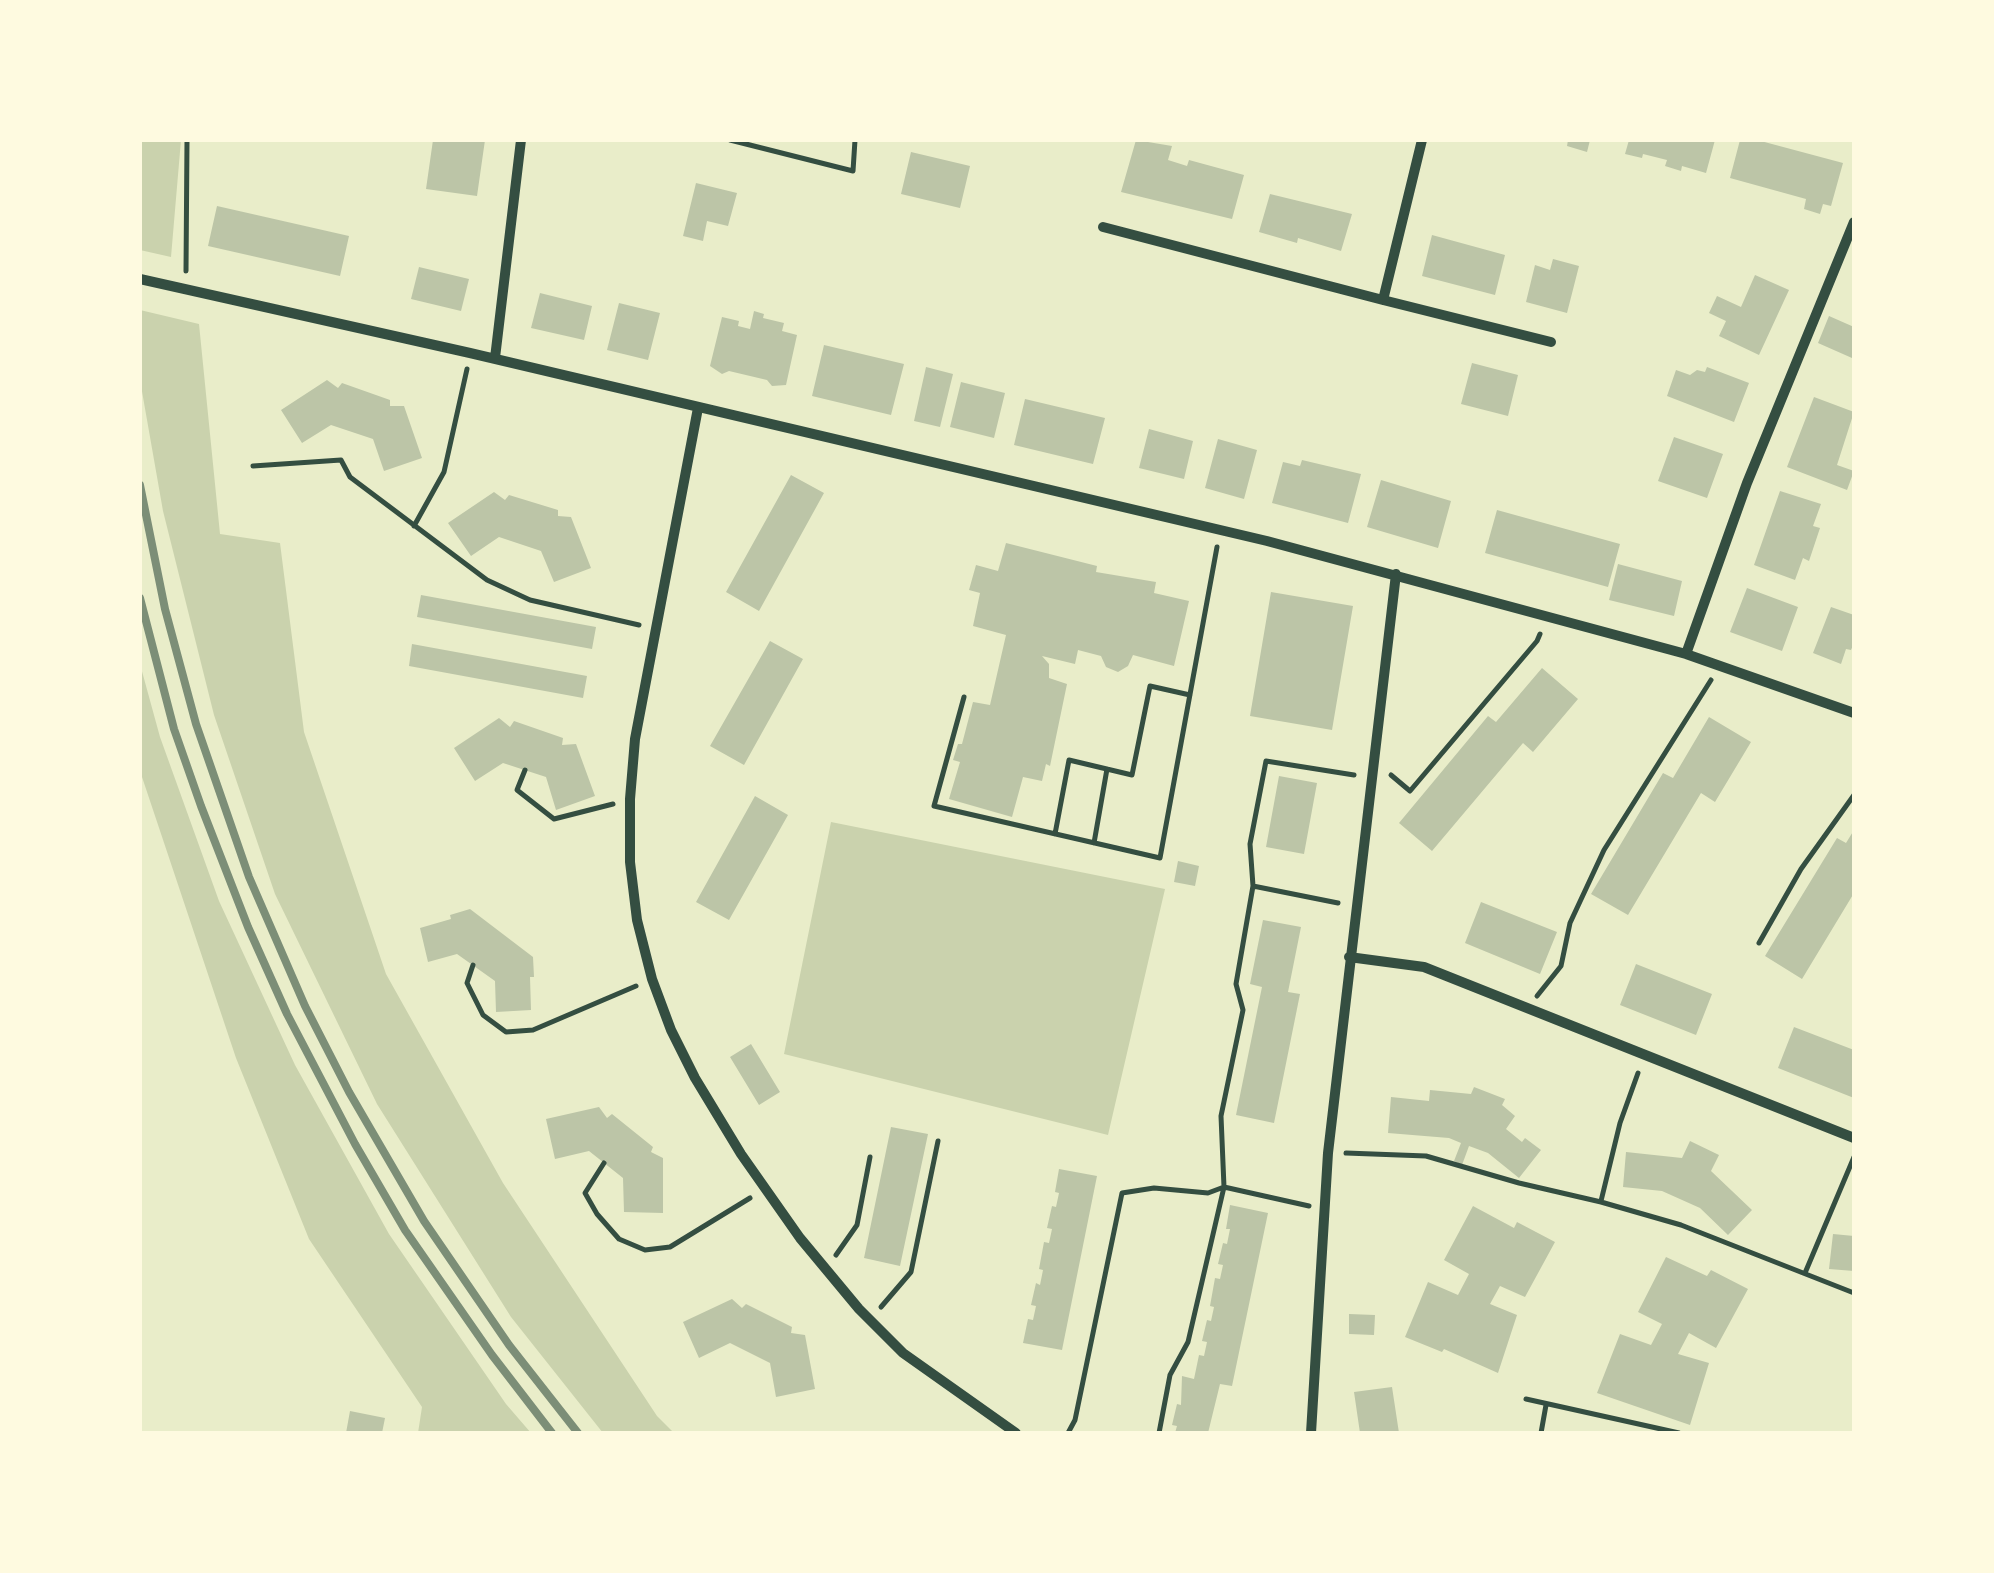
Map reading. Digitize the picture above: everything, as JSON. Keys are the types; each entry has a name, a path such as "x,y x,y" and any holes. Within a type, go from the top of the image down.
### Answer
{"street":[{"path":"495,358 521,140"},
{"path":"1383,300 1422,140"},
{"path":"1686,654 1747,483 1854,222"},
{"path":"1103,227 1552,342"},
{"path":"140,278 470,352 1396,574 1686,654 1854,713"},
{"path":"698,408 635,739 630,800 630,862 637,920 652,979 695,1078 766,1189 826,1270 870,1320 936,1380 1016,1433"},
{"path":"1311,1433 1328,1153 1396,574"},
{"path":"1349,957 1424,967 1854,1138"}],"path":[{"path":"186,289 187,140"},
{"path":"730,140 853,171 856,140"},
{"path":"414,526 444,472 470,352"},
{"path":"253,466 341,460 350,477 488,580 530,600 656,629"},
{"path":"964,697 934,806 1160,858 1220,530"},
{"path":"1374,759 1410,791 1537,641 1546,615"},
{"path":"1526,1010 1561,966 1570,923 1604,850 1719,666"},
{"path":"1055,834 1069,760 1132,775 1150,686 1190,695"},
{"path":"1159,1433 1170,1375 1188,1342 1224,1187 1221,1116 1243,1010 1236,984 1252,886 1250,844 1266,762 1372,778"},
{"path":"1094,844 1108,769"},
{"path":"524,770 518,790 554,819 630,800"},
{"path":"1759,943 1801,869 1854,795"},
{"path":"1252,886 1355,907"},
{"path":"473,965 467,983 483,1015 506,1032 533,1030 652,979"},
{"path":"1601,1202 1620,1123 1644,1056"},
{"path":"870,1320 911,1272 938,1141"},
{"path":"1328,1153 1426,1156 1519,1184 1601,1202 1681,1226 1854,1292"},
{"path":"1805,1273 1854,1156"},
{"path":"826,1270 857,1225 870,1157"},
{"path":"604,1163 585,1193 619,1239 644,1250 670,1247 766,1189"},
{"path":"1068,1433 1075,1420 1122,1193 1154,1188 1208,1193 1224,1187 1325,1209"},
{"path":"1526,1399 1679,1433"},
{"path":"1541,1433 1546,1405"}],"green space":[{"path":"140,140 181,140 171,257 140,250"},
{"path":"140,310 199,324 220,534 280,543 304,732 386,974 503,1183 657,1416 674,1433 603,1433 511,1317 377,1104 275,894 214,715 163,511 140,380"},
{"path":"140,664 160,737 219,901 295,1065 389,1234 506,1404 531,1433 418,1433 422,1407 309,1239 236,1058 140,771"},
{"path":"831,822 1165,889 1108,1135 784,1054"}],"building":[{"path":"433,140 485,140 477,196 426,189"},
{"path":"1136,140 1172,146 1168,160 1187,166 1189,160 1244,175 1232,219 1121,192"},
{"path":"1568,140 1590,140 1587,152 1567,146"},
{"path":"1629,140 1715,140 1706,173 1682,166 1681,171 1665,166 1667,160 1643,154 1642,158 1625,154"},
{"path":"1740,140 1757,140 1843,163 1831,206 1823,204 1820,214 1804,209 1806,199 1730,178"},
{"path":"911,152 970,166 960,208 901,194"},
{"path":"696,183 737,193 728,226 707,221 703,241 683,236"},
{"path":"1270,194 1352,214 1341,251 1259,232"},
{"path":"217,206 349,236 340,276 208,246"},
{"path":"1432,235 1505,255 1495,295 1422,276"},
{"path":"1553,259 1579,266 1567,313 1526,302 1535,265 1550,270"},
{"path":"419,267 469,279 461,311 411,299"},
{"path":"1755,275 1789,290 1759,355 1719,336 1726,321 1709,313 1717,296 1741,307"},
{"path":"540,293 592,306 584,340 531,328"},
{"path":"619,303 660,313 648,360 607,350"},
{"path":"754,311 764,314 763,318 784,323 782,331 797,335 786,385 772,386 767,380 729,371 722,374 710,366 722,317 739,321 738,326 750,329"},
{"path":"1829,316 1854,327 1852,358 1818,343"},
{"path":"824,345 904,364 891,415 812,396"},
{"path":"1472,363 1518,375 1508,416 1461,404"},
{"path":"926,367 953,374 940,427 914,421"},
{"path":"1707,367 1749,383 1734,422 1667,396 1676,370 1690,375 1697,370 1705,372"},
{"path":"327,380 338,388 342,383 390,400 390,406 404,406 422,458 384,471 373,439 331,425 302,443 281,410"},
{"path":"961,382 1005,393 994,438 950,427"},
{"path":"1814,397 1854,412 1837,465 1854,471 1847,490 1787,467"},
{"path":"1025,399 1105,418 1093,464 1014,445"},
{"path":"1149,429 1193,441 1184,479 1139,468"},
{"path":"1674,437 1723,454 1707,498 1658,481"},
{"path":"1218,439 1257,450 1244,499 1205,488"},
{"path":"1302,460 1361,474 1348,523 1272,503 1283,462 1300,466"},
{"path":"791,475 824,493 759,611 726,592"},
{"path":"1381,480 1451,501 1438,548 1367,527"},
{"path":"1780,491 1821,504 1813,526 1820,528 1809,561 1803,558 1795,580 1754,565"},
{"path":"494,492 505,500 509,495 558,510 558,516 571,517 591,568 554,582 541,551 499,537 471,556 448,523"},
{"path":"1497,510 1620,544 1608,587 1485,553"},
{"path":"1006,543 1097,566 1096,572 1156,582 1154,593 1189,601 1174,666 1133,655 1128,666 1118,672 1106,667 1101,656 1078,650 1075,664 1042,656 1049,664 1049,678 1067,684 1050,766 1046,764 1042,781 1023,777 1012,817 949,799 960,762 953,760 958,744 962,744 973,702 990,705 1006,635 973,626 980,593 969,590 976,565 998,571"},
{"path":"1618,564 1682,581 1674,616 1609,600"},
{"path":"1747,588 1798,607 1782,651 1730,632"},
{"path":"1271,592 1353,606 1332,730 1250,716"},
{"path":"421,595 596,627 592,649 417,617"},
{"path":"1831,607 1854,615 1854,643 1851,650 1846,649 1841,664 1813,653"},
{"path":"770,641 803,659 744,765 710,746"},
{"path":"412,644 587,676 583,698 409,666"},
{"path":"1542,668 1578,699 1533,752 1523,743 1432,851 1399,823 1488,716 1496,722"},
{"path":"1709,717 1751,742 1715,802 1701,793 1628,915 1591,894 1663,773 1673,778"},
{"path":"499,718 510,727 514,721 563,738 562,745 576,744 595,796 556,810 546,777 503,763 475,781 454,748"},
{"path":"1279,776 1317,783 1304,854 1266,847"},
{"path":"755,796 788,815 729,920 696,902"},
{"path":"1854,830 1854,893 1802,979 1765,956 1837,838 1846,843"},
{"path":"1178,861 1199,866 1195,886 1174,882"},
{"path":"1481,902 1557,932 1540,974 1465,943"},
{"path":"470,909 533,957 531,1010 496,1012 495,981 457,954 428,962 420,928"},
{"path":"1263,920 1301,927 1288,992 1300,994 1274,1123 1236,1115 1262,987 1250,984"},
{"path":"1636,964 1712,994 1696,1035 1620,1005"},
{"path":"1794,1027 1854,1050 1854,1098 1778,1068"},
{"path":"751,1044 780,1092 759,1105 730,1057"},
{"path":"1474,1087 1505,1099 1502,1105 1515,1116 1506,1129 1541,1150 1519,1178 1488,1153 1469,1146 1462,1165 1454,1161 1461,1143 1449,1138 1388,1133 1391,1097 1429,1101 1430,1090 1471,1094"},
{"path":"599,1107 607,1118 612,1114 653,1147 651,1152 663,1158 663,1213 624,1212 623,1178 589,1151 555,1159 546,1119"},
{"path":"891,1127 928,1134 900,1266 864,1258"},
{"path":"1690,1141 1719,1155 1711,1171 1752,1210 1728,1235 1700,1208 1662,1191 1623,1187 1626,1152 1682,1158"},
{"path":"1059,1169 1097,1176 1062,1350 1023,1343 1028,1319 1033,1320 1036,1306 1031,1305 1036,1283 1040,1285 1044,1242 1049,1243 1052,1229 1047,1228 1059,1193 1055,1192"},
{"path":"1230,1205 1268,1213 1232,1386 1220,1384 1208,1433 1175,1433 1177,1426 1172,1425 1177,1404 1181,1405 1182,1376 1194,1379 1199,1355 1204,1356 1207,1342 1202,1341 1214,1307 1210,1306 1215,1278 1220,1279 1223,1265 1218,1264 1223,1243 1227,1244"},
{"path":"1473,1206 1514,1228 1517,1222 1555,1242 1525,1297 1500,1286 1490,1304 1517,1315 1498,1373 1405,1337 1428,1282 1458,1295 1469,1274 1444,1260"},
{"path":"1833,1234 1854,1236 1854,1271 1829,1269"},
{"path":"1666,1257 1707,1276 1711,1270 1748,1289 1716,1348 1689,1333 1678,1354 1709,1363 1690,1425 1597,1393 1620,1334 1651,1345 1662,1324 1638,1312"},
{"path":"732,1299 742,1308 746,1304 792,1327 791,1333 805,1335 815,1389 776,1397 770,1363 730,1343 699,1358 683,1322"},
{"path":"1349,1314 1375,1315 1374,1335 1349,1334"},
{"path":"1392,1387 1399,1433 1360,1433 1354,1392"},
{"path":"350,1411 385,1418 382,1433 346,1433"}],"railway":[{"path":"140,485 165,609 196,724 249,877 305,1006 349,1092 424,1221 509,1345 578,1433"},
{"path":"140,598 174,729 201,806 287,1014 405,1230 552,1433"}]}
